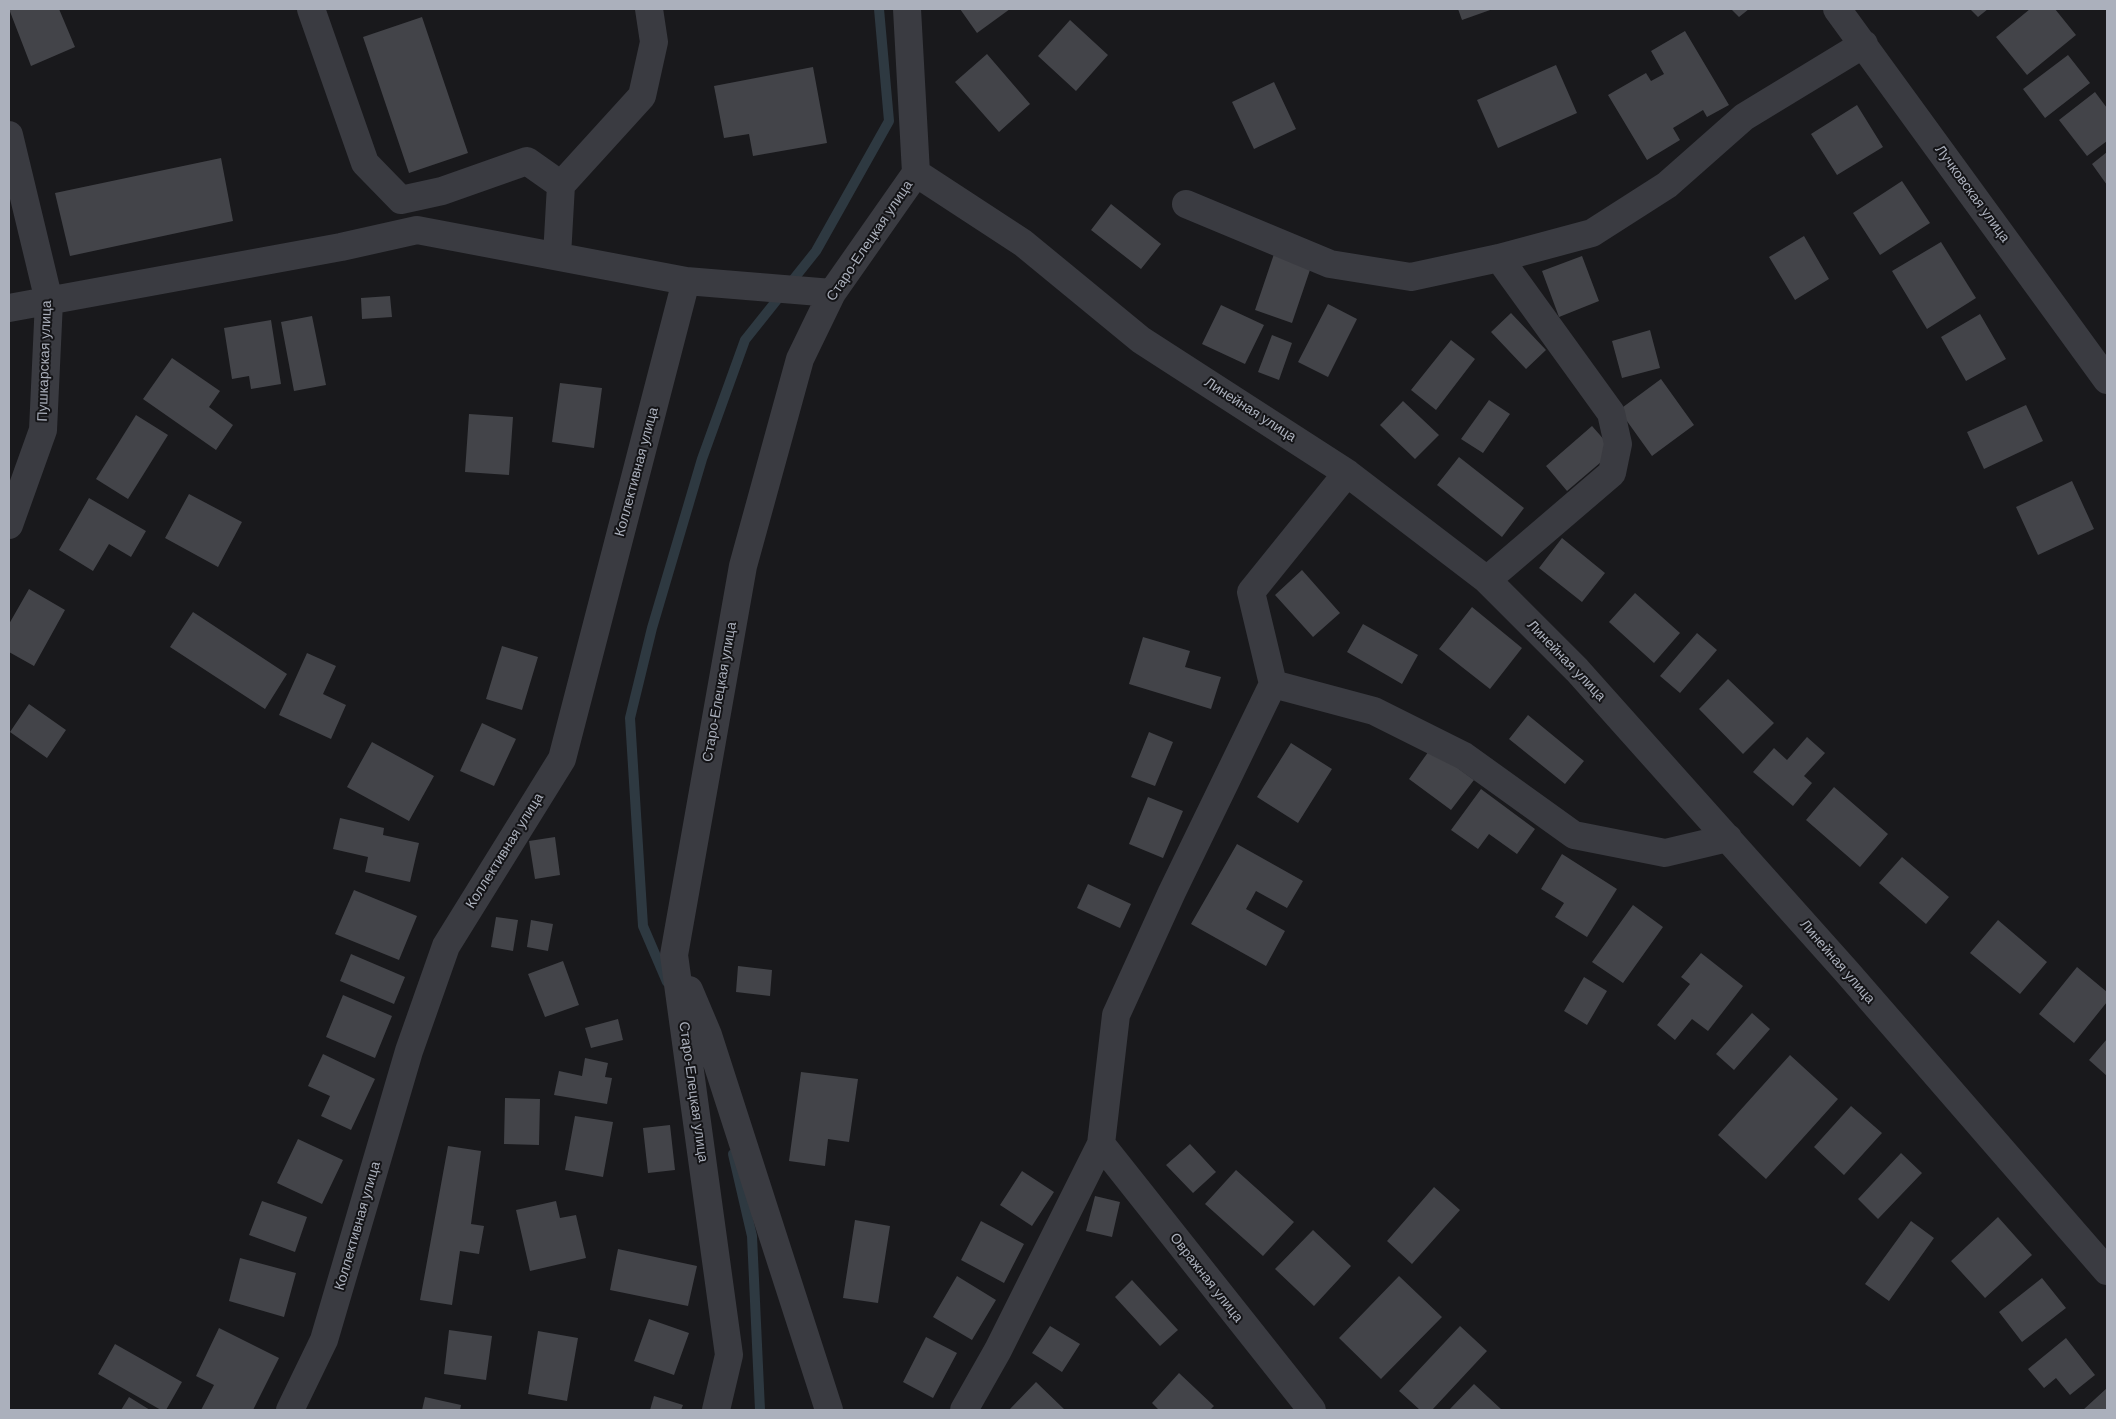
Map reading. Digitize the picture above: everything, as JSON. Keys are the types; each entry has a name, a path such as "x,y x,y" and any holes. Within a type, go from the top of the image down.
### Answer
{"street":[{"path":"312,9 365,163 401,200 442,191 527,161 562,185"},
{"path":"556,256 562,185 642,96 654,42 649,9"},
{"name":"Старо-Елецкая улица","path":"716,1410 729,1355 674,955 743,566 800,359 832,293 916,173 907,9"},
{"name":"Лучковская улица","path":"1838,9 2107,380"},
{"path":"1186,204 1330,264 1410,277 1499,258 1592,233 1667,185 1744,117 1864,44"},
{"name":"Пушкарская улица","path":"9,135 49,301 43,430 9,525"},
{"name":"Линейная улица","path":"916,173 1023,243 1141,340 1347,473 1487,580 1577,670 1728,838 2107,1271"},
{"path":"9,308 341,247 417,230 686,281 832,293"},
{"path":"1487,580 1612,474 1618,444 1611,413 1499,258"},
{"name":"Коллективная улица","path":"290,1410 324,1340 409,1051 446,946 562,759 686,281"},
{"path":"964,1410 998,1350 1101,1144 1116,1015 1172,892 1273,684 1251,592 1347,473"},
{"path":"1273,684 1374,711 1464,756 1574,835 1665,852 1728,838"},
{"path":"674,955 708,1035 830,1410"},
{"name":"Овражная улица","path":"1101,1144 1312,1410"}],"building":[{"path":"9,9 59,9 75,47 31,66"},
{"path":"960,9 1010,9 977,33"},
{"path":"1458,9 1493,9 1462,20"},
{"path":"1731,9 1749,9 1739,17"},
{"path":"1970,9 1988,9 1978,17"},
{"path":"2030,9 2055,9 2076,35 2027,75 1996,37"},
{"path":"422,17 468,153 409,173 363,37"},
{"path":"1070,20 1108,55 1076,91 1038,56"},
{"path":"1685,31 1729,105 1707,117 1703,110 1673,128 1680,140 1647,160 1608,95 1646,73 1651,81 1664,74 1651,51"},
{"path":"987,54 1030,104 999,132 955,82"},
{"path":"2068,55 2090,83 2045,118 2023,89"},
{"path":"1556,65 1577,113 1498,148 1477,100"},
{"path":"813,67 827,143 753,156 749,134 724,138 714,86"},
{"path":"1274,82 1296,129 1254,149 1232,102"},
{"path":"2095,92 2107,108 2107,141 2087,156 2059,120"},
{"path":"1857,105 1883,147 1837,175 1811,134"},
{"path":"2107,152 2107,185 2092,164"},
{"path":"221,158 233,221 70,256 55,193"},
{"path":"1902,181 1930,223 1880,255 1853,213"},
{"path":"1111,204 1161,244 1141,269 1091,230"},
{"path":"1804,236 1829,279 1795,300 1769,257"},
{"path":"1941,242 1976,298 1927,329 1892,271"},
{"path":"1275,251 1312,264 1292,323 1255,310"},
{"path":"1582,256 1599,301 1559,317 1542,271"},
{"path":"390,296 392,317 362,319 361,298"},
{"path":"1328,304 1357,319 1328,377 1298,362"},
{"path":"1221,305 1264,325 1245,364 1202,344"},
{"path":"1511,313 1546,350 1526,369 1491,332"},
{"path":"1980,314 2006,359 1966,381 1941,337"},
{"path":"312,316 326,385 294,391 281,322"},
{"path":"271,320 281,384 251,389 249,376 232,379 224,328"},
{"path":"1650,330 1660,368 1622,378 1612,341"},
{"path":"1272,335 1292,343 1279,380 1258,372"},
{"path":"1451,340 1475,359 1436,410 1411,390"},
{"path":"172,358 220,391 209,407 233,425 216,450 143,399"},
{"path":"1661,379 1694,425 1652,456 1619,410"},
{"path":"560,383 602,388 594,448 552,442"},
{"path":"1489,400 1510,414 1483,453 1461,439"},
{"path":"1403,401 1439,435 1415,459 1380,425"},
{"path":"2026,405 2043,441 1984,469 1967,432"},
{"path":"469,414 513,417 509,475 465,472"},
{"path":"136,415 168,435 128,499 96,479"},
{"path":"1592,426 1614,451 1567,491 1546,466"},
{"path":"1459,457 1524,508 1502,537 1437,485"},
{"path":"2072,481 2094,529 2038,555 2016,507"},
{"path":"189,494 242,522 218,567 165,538"},
{"path":"89,498 146,531 131,557 109,544 93,571 59,550"},
{"path":"1562,538 1605,573 1582,602 1539,568"},
{"path":"1302,570 1340,613 1313,637 1275,595"},
{"path":"29,589 65,610 34,666 9,652 9,624"},
{"path":"1635,593 1680,633 1654,663 1609,622"},
{"path":"1472,607 1522,648 1490,689 1439,649"},
{"path":"193,612 287,674 265,709 170,647"},
{"path":"1363,624 1418,655 1402,684 1347,652"},
{"path":"1697,633 1717,650 1680,693 1660,676"},
{"path":"1143,637 1190,651 1185,667 1221,677 1211,709 1129,684"},
{"path":"502,646 538,657 522,710 486,699"},
{"path":"307,653 336,666 323,694 346,705 331,739 279,715"},
{"path":"1728,679 1774,723 1743,754 1699,709"},
{"path":"29,704 66,730 47,758 10,732"},
{"path":"1528,715 1584,761 1565,784 1509,739"},
{"path":"482,723 516,739 494,786 460,771"},
{"path":"1149,732 1173,742 1155,786 1131,777"},
{"path":"1807,737 1825,753 1804,776 1812,783 1793,806 1753,772 1774,748 1787,760"},
{"path":"372,742 434,776 409,821 347,787"},
{"path":"1291,743 1332,769 1298,823 1257,797"},
{"path":"1431,748 1474,780 1451,810 1409,779"},
{"path":"1834,787 1888,834 1860,867 1806,820"},
{"path":"1481,789 1535,829 1517,854 1489,834 1478,849 1451,830"},
{"path":"1148,797 1183,811 1163,858 1129,844"},
{"path":"340,818 384,828 383,835 419,843 410,882 365,872 368,857 333,849"},
{"path":"555,837 560,875 535,879 529,841"},
{"path":"1237,844 1303,881 1287,908 1256,891 1246,909 1285,931 1266,966 1191,924"},
{"path":"1562,854 1617,889 1587,937 1555,917 1564,903 1541,889"},
{"path":"1902,857 1949,897 1926,924 1879,883"},
{"path":"1088,884 1131,904 1120,928 1077,908"},
{"path":"354,890 417,916 399,960 335,934"},
{"path":"1633,905 1663,927 1623,983 1592,962"},
{"path":"496,917 518,920 513,951 491,947"},
{"path":"531,920 553,924 548,951 527,947"},
{"path":"1998,920 2047,962 2020,994 1970,953"},
{"path":"1701,953 1743,986 1708,1031 1692,1019 1675,1040 1657,1025 1690,984 1681,977"},
{"path":"351,954 405,977 394,1004 340,981"},
{"path":"563,961 579,1005 545,1017 528,974"},
{"path":"738,966 772,970 770,996 736,992"},
{"path":"2077,967 2107,992 2107,1002 2074,1043 2039,1014"},
{"path":"1584,977 1607,991 1587,1025 1564,1011"},
{"path":"343,995 392,1016 375,1058 326,1037"},
{"path":"1752,1013 1770,1029 1734,1070 1716,1054"},
{"path":"618,1019 623,1040 591,1048 585,1028"},
{"path":"2107,1039 2107,1076 2089,1060"},
{"path":"323,1054 375,1079 351,1130 321,1116 330,1096 308,1086"},
{"path":"1790,1055 1838,1099 1766,1179 1718,1135"},
{"path":"585,1058 608,1063 605,1077 612,1078 607,1104 554,1095 559,1071 582,1076"},
{"path":"801,1072 858,1079 849,1142 828,1139 825,1166 789,1161"},
{"path":"505,1098 540,1099 539,1145 504,1144"},
{"path":"1851,1106 1882,1133 1844,1175 1814,1147"},
{"path":"575,1116 613,1122 603,1177 565,1170"},
{"path":"670,1125 675,1170 648,1173 643,1128"},
{"path":"298,1139 343,1160 322,1204 277,1183"},
{"path":"1190,1144 1216,1172 1193,1193 1166,1165"},
{"path":"448,1146 481,1151 471,1224 484,1226 479,1254 460,1251 452,1305 420,1300"},
{"path":"1901,1153 1922,1173 1878,1219 1858,1199"},
{"path":"1236,1170 1294,1222 1263,1256 1205,1204"},
{"path":"1022,1171 1054,1192 1032,1226 1000,1205"},
{"path":"1434,1187 1460,1210 1412,1264 1387,1241"},
{"path":"1095,1196 1120,1202 1112,1237 1086,1231"},
{"path":"262,1201 307,1217 295,1252 249,1235"},
{"path":"556,1201 560,1218 576,1215 586,1258 530,1271 516,1210"},
{"path":"1998,1217 2032,1255 1985,1298 1951,1261"},
{"path":"855,1220 890,1226 878,1303 843,1298"},
{"path":"981,1221 1024,1244 1004,1283 961,1260"},
{"path":"1911,1221 1934,1238 1889,1301 1865,1284"},
{"path":"1313,1230 1351,1266 1314,1306 1275,1269"},
{"path":"618,1249 697,1266 688,1306 610,1290"},
{"path":"240,1258 296,1273 284,1317 229,1301"},
{"path":"957,1276 996,1300 972,1340 933,1317"},
{"path":"1399,1276 1442,1317 1381,1379 1339,1338"},
{"path":"2042,1278 2066,1308 2022,1342 1999,1312"},
{"path":"1132,1280 1178,1330 1160,1346 1115,1297"},
{"path":"649,1319 689,1333 674,1375 634,1361"},
{"path":"1050,1326 1080,1344 1062,1372 1032,1353"},
{"path":"1460,1326 1487,1351 1432,1410 1420,1410 1399,1391"},
{"path":"219,1328 279,1358 253,1410 201,1410 214,1385 196,1376"},
{"path":"449,1330 492,1336 486,1380 444,1374"},
{"path":"538,1331 578,1338 567,1401 528,1394"},
{"path":"926,1337 957,1353 933,1398 903,1382"},
{"path":"2066,1338 2095,1375 2070,1395 2056,1378 2044,1388 2028,1369"},
{"path":"115,1344 182,1382 166,1410 161,1410 98,1374"},
{"path":"1179,1373 1214,1406 1210,1410 1159,1410 1152,1403"},
{"path":"1036,1382 1065,1410 1009,1410"},
{"path":"1474,1384 1502,1410 1449,1410"},
{"path":"2107,1388 2107,1410 2083,1410"},
{"path":"654,1396 683,1405 681,1410 650,1410"},
{"path":"129,1397 150,1410 121,1410"},
{"path":"425,1397 461,1405 460,1410 422,1410"}],"waterway":[{"path":"667,982 643,926 630,718 652,628 702,459 745,340 816,251 889,121 879,9"},
{"path":"733,1154 752,1236 760,1410"}]}
